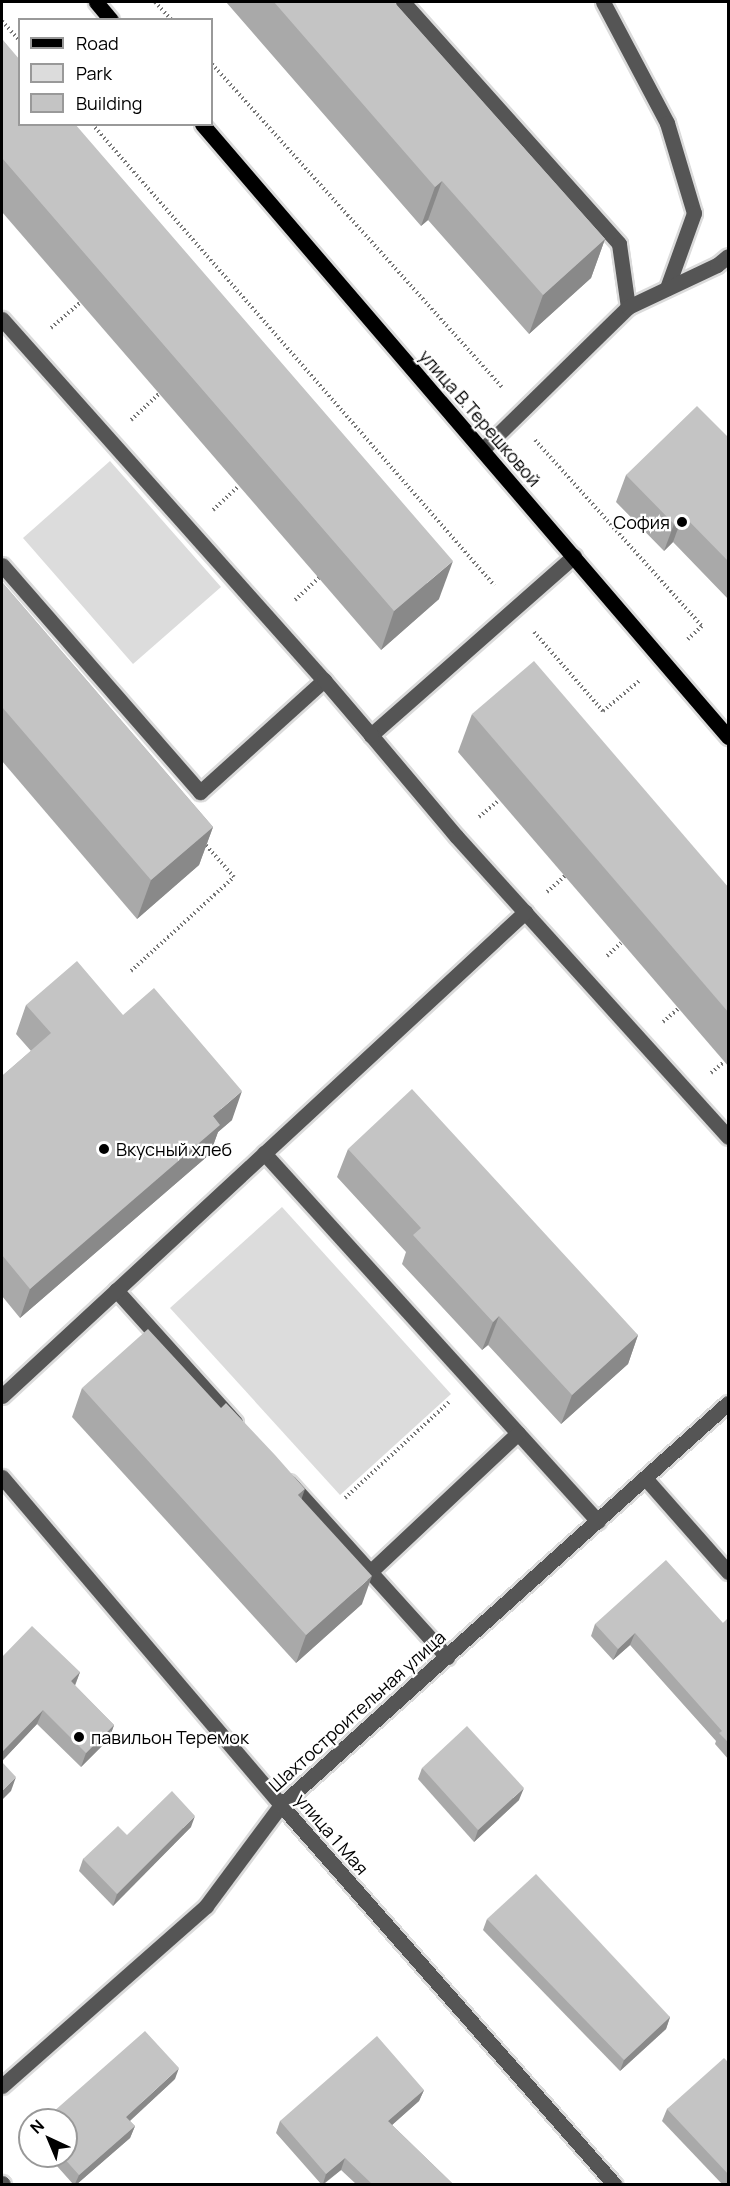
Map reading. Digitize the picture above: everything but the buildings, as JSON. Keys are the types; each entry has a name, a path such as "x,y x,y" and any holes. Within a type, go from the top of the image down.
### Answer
{"main road":[{"path":"96,2 109,18"},
{"name":"улица В.Терешковой","path":"204,126 729,737"}],"street":[{"path":"403,2 619,244 628,307"},
{"path":"603,2 668,123 694,213 667,288"},
{"path":"482,450 628,307 717,265 729,256"},
{"path":"2,319 324,680 525,912 729,1137"},
{"path":"371,735 574,556"},
{"path":"2,565 200,792 324,680"},
{"path":"2,1396 525,912"},
{"path":"264,1153 598,1521"},
{"path":"116,1290 246,1435"},
{"name":"Шахтостроительная улица","path":"2,2086 206,1906 281,1805 729,1403"},
{"path":"370,1572 518,1433"},
{"path":"277,1468 447,1657"},
{"name":"улица 1 Мая","path":"2,1477 281,1805 614,2184"},
{"path":"646,1479 729,1572"}],"path":[{"path":"155,2 170,18"},
{"path":"2,21 18,39"},
{"path":"94,126 603,711 702,626 514,417 507,393 213,65"},
{"path":"28,348 80,303"},
{"path":"131,971 234,878 198,836"},
{"path":"322,1518 472,1381"}],"green space":[{"path":"110,461 221,587 133,664 23,538"},
{"path":"282,1207 451,1394 340,1495 170,1308"}],"place":[{"name":"София","path":"682,522"},
{"name":"Вкусный хлеб","path":"104,1149"},
{"name":"павильон Теремок","path":"79,1737"}]}
